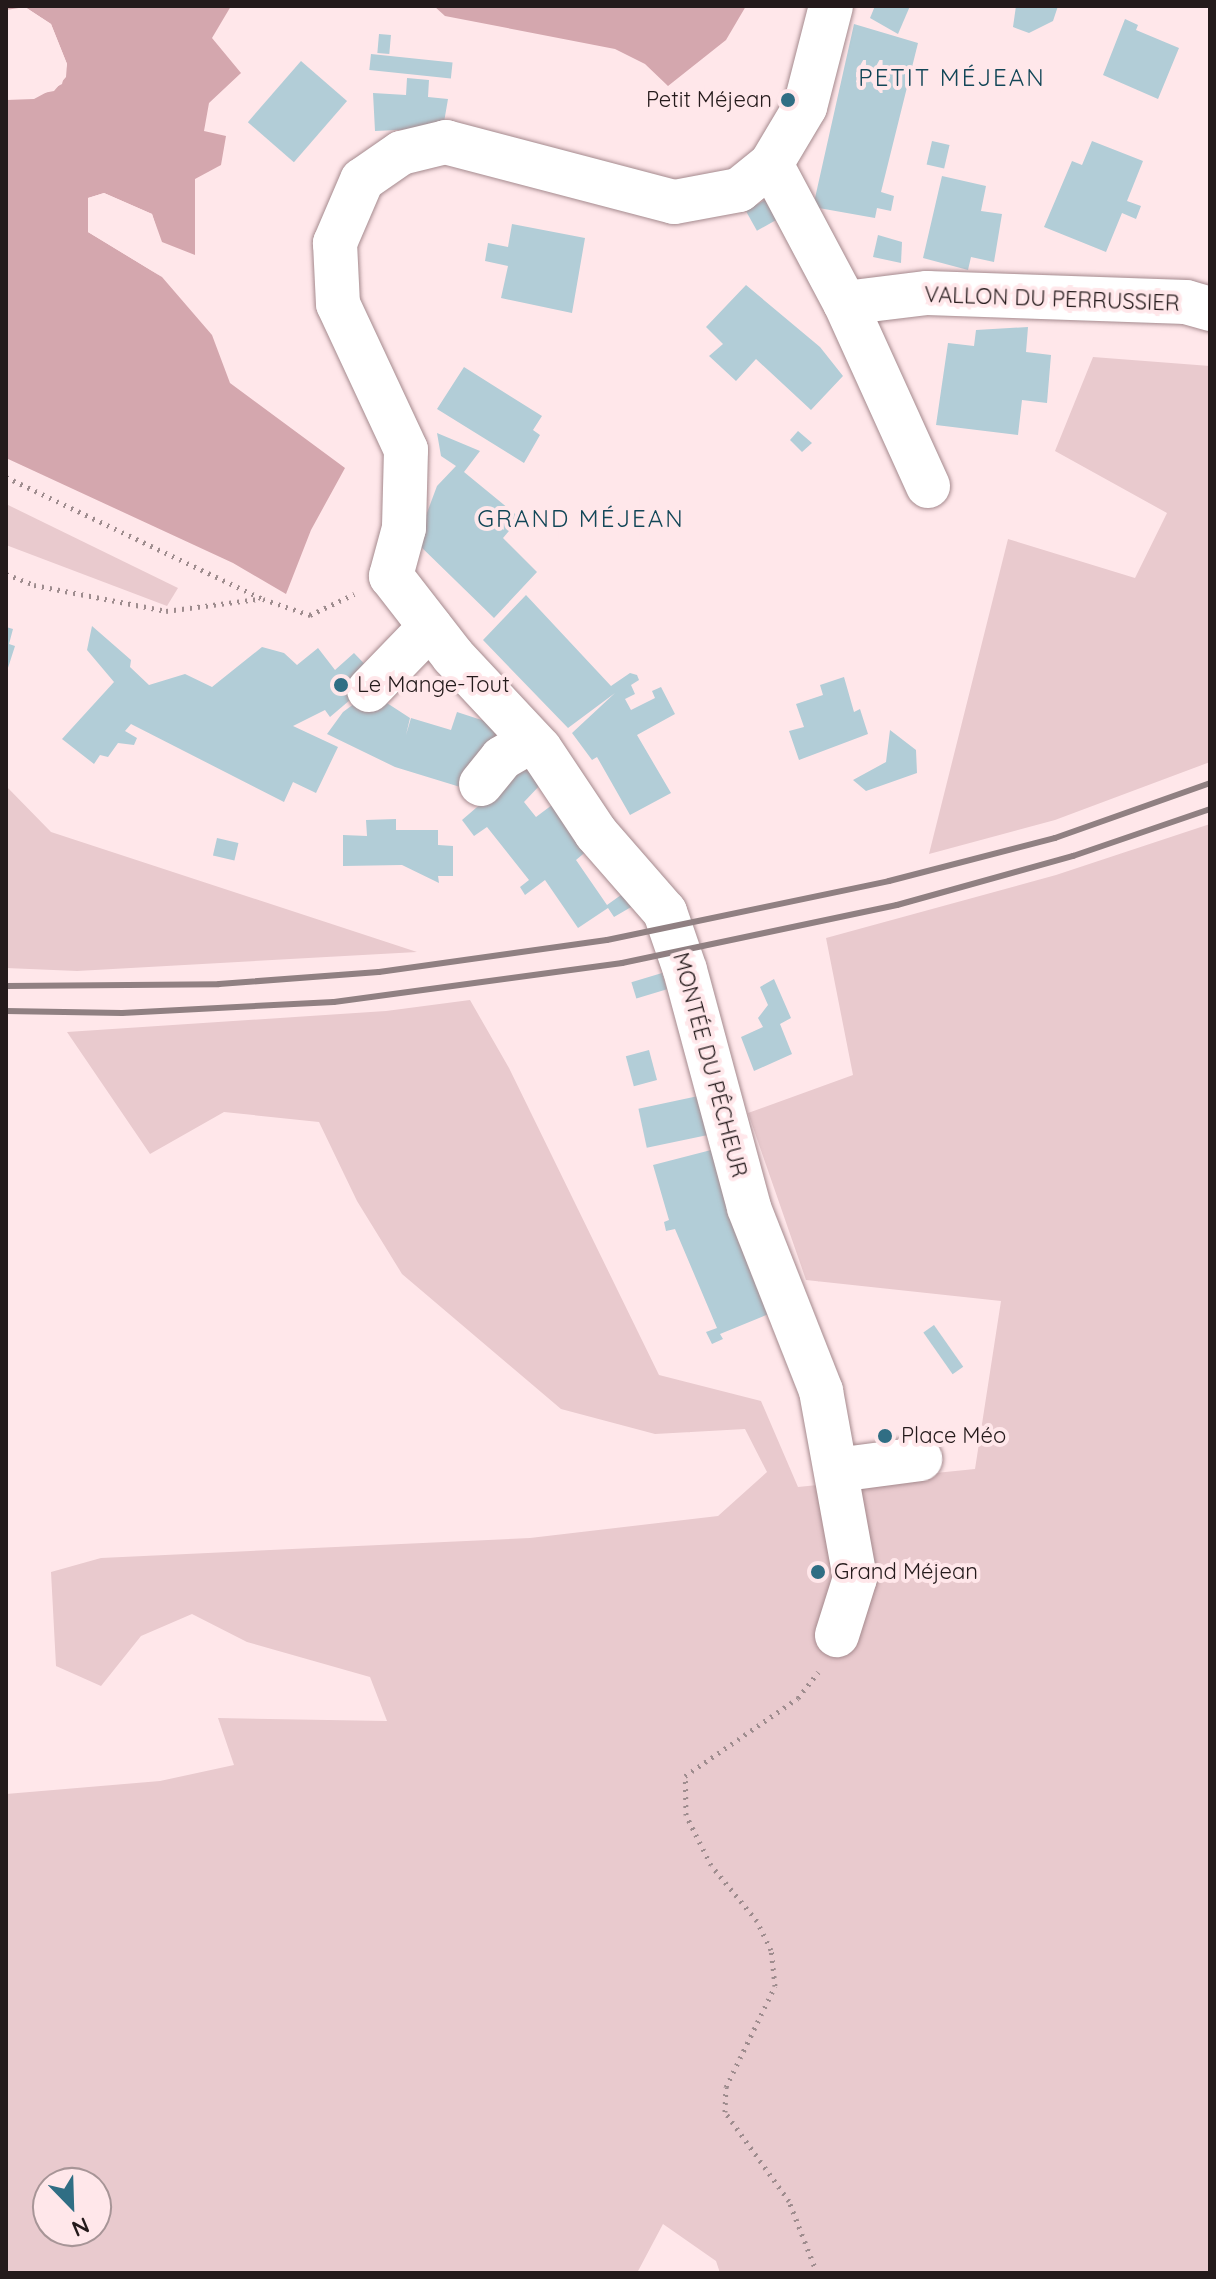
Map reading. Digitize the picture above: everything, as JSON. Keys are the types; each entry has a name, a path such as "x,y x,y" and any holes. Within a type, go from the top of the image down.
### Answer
{"street":[{"path":"391,576 404,528 406,450 338,304 335,243 362,180 401,153 446,142 674,202 739,190 771,164 805,107 831,6"},
{"path":"771,164 845,303 928,486"},
{"name":"VALLON DU PERRUSSIER","path":"845,303 927,293 1186,302 1210,309"},
{"name":"MONTÉE DU PÊCHEUR","path":"391,576 430,627 532,741 596,833 665,912 749,1208 821,1391 855,1578 837,1635"},
{"path":"369,690 430,627"},
{"path":"481,784 502,758 532,741"},
{"path":"837,1470 920,1459"}],"path":[{"path":"6,477 263,599 310,615 391,576"},
{"path":"6,574 34,585 166,611 263,599"},
{"path":"817,2273 789,2201 725,2112 726,2087 760,2024 775,1986 774,1974 771,1950 757,1921 711,1865 686,1815 685,1776 798,1698 829,1657 837,1635"}],"shaded area":[{"path":"6,6 231,6 212,38 241,73 209,103 204,131 226,136 221,165 195,179 195,255 162,242 152,214 104,193 88,198 88,232 162,277 212,335 230,383 345,468 311,530 286,594 233,563 6,458 6,100 34,99 62,84 67,64 51,24 25,7 6,10"},
{"path":"434,6 746,6 726,40 668,86 645,64 615,49 445,16"},
{"path":"1093,357 1210,366 1210,762 1055,820 929,854 1008,539 1135,578 1167,513 1055,451"},
{"path":"6,504 178,588 167,606 6,545"},
{"path":"6,786 51,832 417,952 77,971 6,968"},
{"path":"1210,824 1210,2273 720,2273 716,2261 663,2224 637,2273 6,2273 6,1794 160,1781 234,1765 218,1718 387,1721 370,1677 247,1642 192,1614 141,1636 101,1686 56,1666 51,1572 101,1558 530,1538 718,1516 767,1472 745,1429 655,1434 561,1409 402,1274 357,1201 319,1122 224,1112 150,1154 67,1032 386,1011 470,1000 509,1068 659,1375 761,1401 798,1487 975,1469 1001,1301 806,1280 748,1113 853,1075 826,938 1056,875"}],"pier":[{"path":"25,7 51,24 67,64 66,77 54,91 6,100 52,88 62,76 63,64 48,27 24,11 6,14"},
{"path":"104,193 152,214 162,247 149,217 103,197 92,201 92,230 162,277 88,232 88,198"}],"building":[{"path":"875,6 910,6 898,34 870,18"},
{"path":"1016,6 1058,6 1053,21 1029,33 1013,27"},
{"path":"1125,19 1138,25 1136,30 1179,48 1158,99 1103,75"},
{"path":"854,24 918,43 881,192 894,196 891,211 877,208 875,218 813,207"},
{"path":"379,34 391,35 389,54 377,53"},
{"path":"371,54 453,63 451,78 369,70"},
{"path":"301,61 347,101 294,162 248,122"},
{"path":"407,78 429,80 428,97 448,99 443,128 375,131 373,93 406,95"},
{"path":"932,141 950,145 944,168 927,164"},
{"path":"1092,141 1143,161 1127,201 1141,206 1136,219 1122,213 1106,252 1044,227 1072,161 1082,165"},
{"path":"942,176 986,186 981,211 1002,214 994,262 971,257 968,270 923,258"},
{"path":"765,200 776,220 757,231 746,211"},
{"path":"512,224 585,238 572,313 501,298 508,266 485,261 488,243 508,247"},
{"path":"878,235 902,242 901,263 873,257"},
{"path":"746,285 820,347 843,376 811,410 756,359 736,381 709,356 723,344 706,327"},
{"path":"1028,327 1026,352 1051,355 1047,403 1022,400 1018,435 936,425 948,343 974,346 976,330"},
{"path":"464,367 542,416 533,430 540,435 524,463 437,409"},
{"path":"798,431 812,443 802,452 790,440"},
{"path":"437,433 480,451 464,472 520,518 503,538 537,572 494,618 416,542 437,486 456,466 441,456"},
{"path":"526,595 611,686 630,673 637,675 639,680 631,685 635,694 625,699 631,710 655,698 652,691 661,687 675,714 637,735 671,793 630,815 597,757 592,760 572,733 615,693 568,728 483,640"},
{"path":"92,626 131,660 130,667 149,685 185,674 212,687 262,647 284,653 297,665 318,648 335,670 354,653 377,677 330,717 325,710 293,726 338,747 316,793 293,782 284,802 131,724 125,731 137,738 134,745 118,743 108,757 100,755 94,764 62,739 114,682 87,650"},
{"path":"6,627 13,629 9,644 15,646 7,671"},
{"path":"844,677 854,712 860,709 868,734 799,760 789,731 804,727 796,704 823,695 820,685"},
{"path":"370,692 410,718 406,735 411,718 451,730 457,712 500,726 470,790 395,767 327,734 343,712"},
{"path":"890,730 916,750 917,773 866,791 853,780 886,762"},
{"path":"527,764 542,783 524,802 536,817 556,802 589,849 576,860 607,905 628,890 638,903 614,917 608,908 578,928 545,880 525,895 520,887 529,880 487,827 474,836 462,820"},
{"path":"396,819 396,830 438,830 438,845 453,846 453,876 438,876 439,883 402,865 343,866 343,835 367,836 366,820"},
{"path":"217,838 238,843 234,860 213,856"},
{"path":"662,973 667,989 636,999 631,982"},
{"path":"774,979 791,1018 780,1024 792,1054 754,1071 741,1037 763,1027 758,1018 768,1005 760,987"},
{"path":"649,1050 657,1080 634,1086 626,1056"},
{"path":"703,1095 711,1134 647,1148 638,1109"},
{"path":"715,1149 771,1313 720,1334 723,1339 712,1344 706,1332 717,1328 675,1229 666,1231 664,1222 669,1220 653,1165"},
{"path":"934,1325 963,1367 953,1374 923,1332"}],"railway":[{"path":"6,986 219,984 379,972 607,940 889,881 1055,838 1210,783"},
{"path":"6,1011 122,1013 334,1002 622,963 897,905 1073,856 1210,809"}],"place":[{"name":"Petit Méjean","path":"788,100"},
{"name":"Le Mange-Tout","path":"341,685"},
{"name":"Place Méo","path":"885,1436"},
{"name":"Grand Méjean","path":"818,1572"}],"district":[{"name":"PETIT MÉJEAN","path":"952,78"},
{"name":"GRAND MÉJEAN","path":"581,519"}]}
